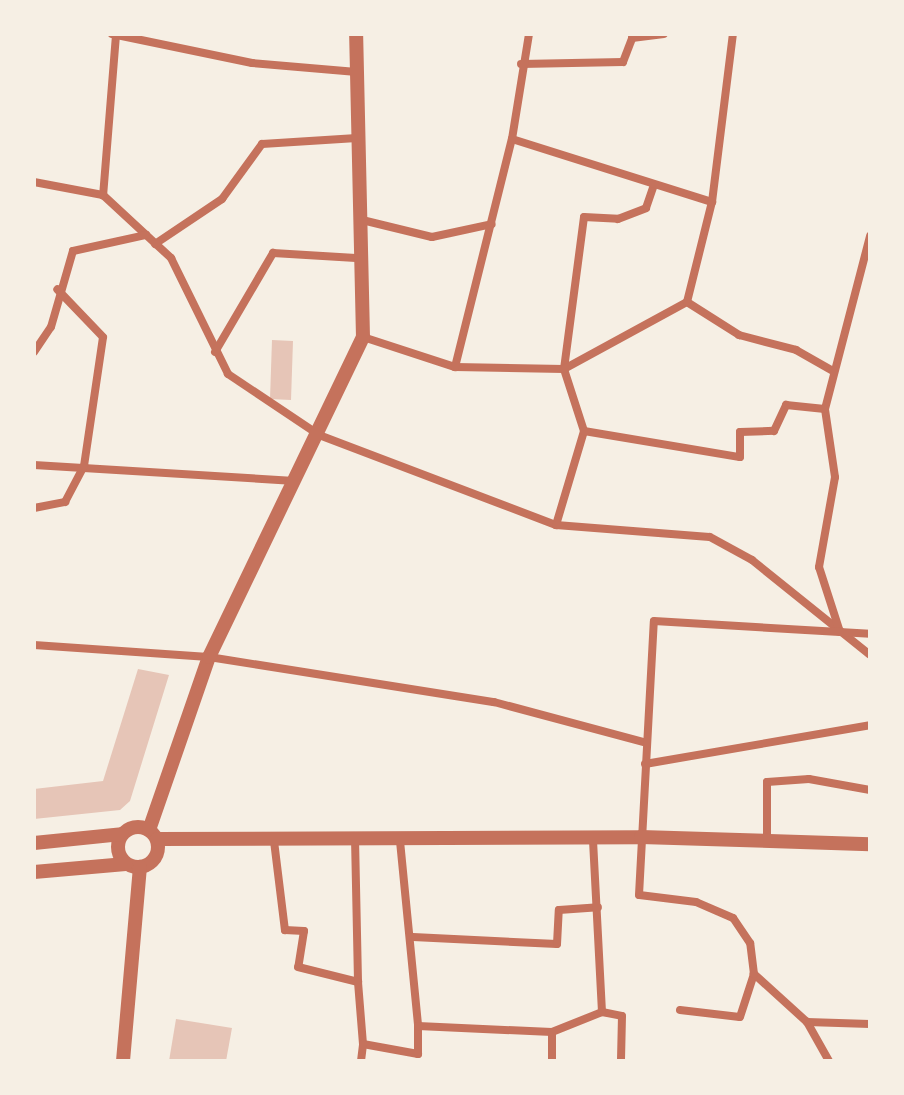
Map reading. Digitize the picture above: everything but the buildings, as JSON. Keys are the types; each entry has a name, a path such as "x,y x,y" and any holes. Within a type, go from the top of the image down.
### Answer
{"street":[{"path":"103,195 114,34 252,63 357,72"},
{"path":"34,872 133,865 156,858 153,834 209,657 319,435 363,337 356,258 356,34"},
{"path":"455,367 512,139 521,64 528,34"},
{"path":"521,64 623,62 632,38 664,34"},
{"path":"363,337 455,367 564,369 687,302 712,202 733,34"},
{"path":"155,244 222,199 262,144 357,138"},
{"path":"512,139 712,202"},
{"path":"34,182 103,195 171,258 228,374 319,435 556,525 710,537 752,560 870,655"},
{"path":"556,525 584,431 564,369 584,217 618,219 646,208 654,185"},
{"path":"358,219 432,237 492,224"},
{"path":"34,352 51,327 57,289 73,251 146,235"},
{"path":"840,632 819,567 835,477 825,409 870,236"},
{"path":"215,352 273,253 356,258"},
{"path":"34,508 65,502 84,466 103,337 57,289"},
{"path":"687,302 739,335 796,350 833,371"},
{"path":"584,431 740,457 740,432 774,431 786,405 825,409"},
{"path":"34,465 296,481"},
{"path":"680,1010 740,1017 754,974 750,943 733,918 696,902 639,895 654,621 870,634"},
{"path":"34,645 209,657 494,702 647,743"},
{"path":"645,764 870,725"},
{"path":"767,841 767,782 809,779 870,790"},
{"path":"122,834 118,852 133,865"},
{"path":"34,843 153,834 274,841 641,837 870,844"},
{"path":"355,838 358,982 363,1044 361,1061"},
{"path":"593,839 602,1012"},
{"path":"274,841 285,930 304,931 298,967 358,982"},
{"path":"363,1044 418,1054 413,937 400,841"},
{"path":"123,1061 133,865"},
{"path":"413,937 557,944 559,910 598,907"},
{"path":"754,974 807,1022 829,1061"},
{"path":"418,1026 552,1032 602,1012 622,1016 621,1061"},
{"path":"807,1022 870,1024"},
{"path":"552,1032 552,1061"}]}
